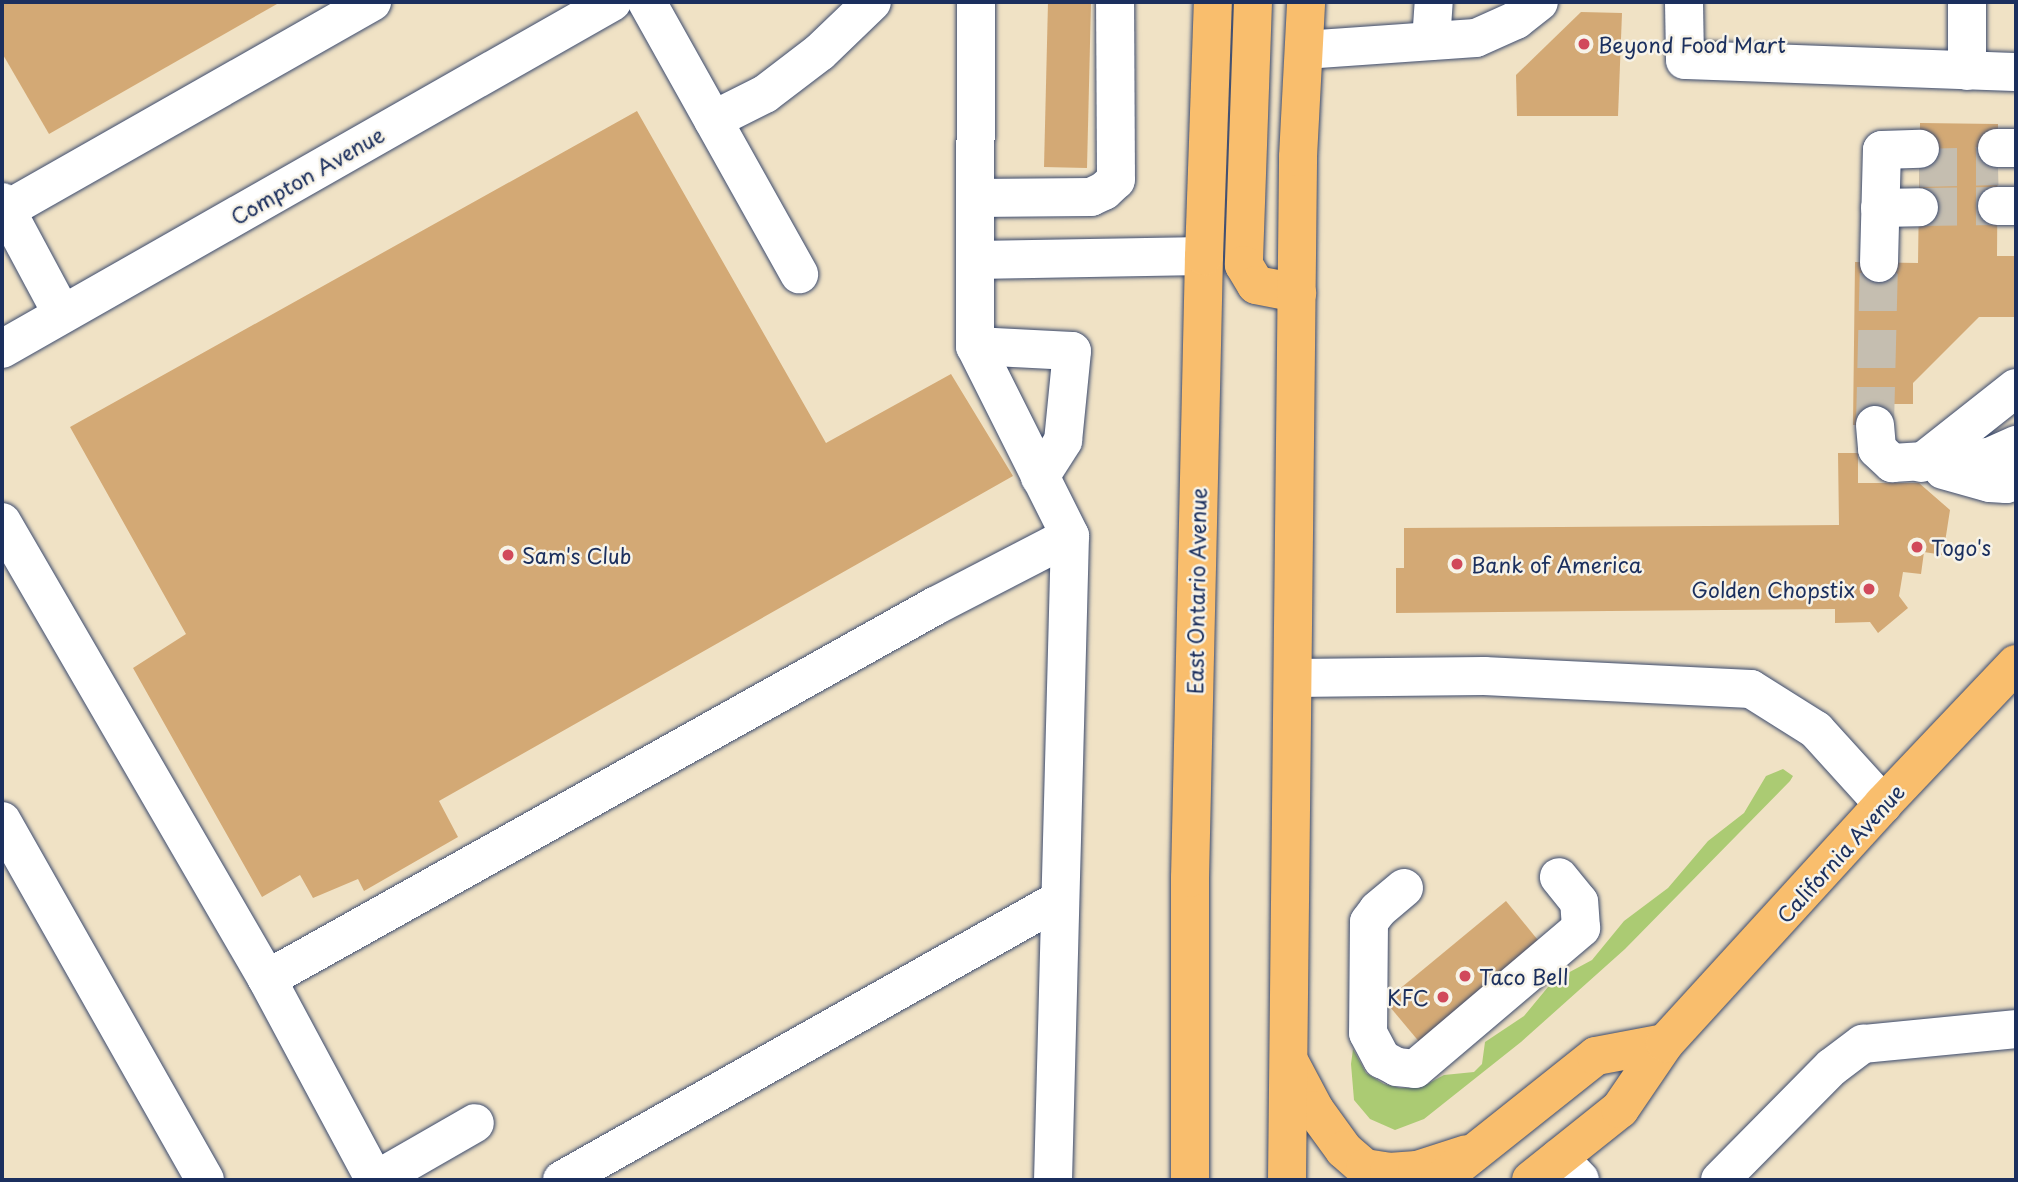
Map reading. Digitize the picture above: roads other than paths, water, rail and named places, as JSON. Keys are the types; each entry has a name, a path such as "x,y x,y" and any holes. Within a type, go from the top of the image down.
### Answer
{"main road":[{"name":"East Ontario Avenue","path":"1190,1180 1190,878 1204,256 1213,2"},
{"path":"1252,2 1244,265 1256,285 1297,293"},
{"path":"1287,1180 1298,157 1306,2"},
{"name":"California Avenue","path":"1557,1173 1620,1109 1665,1043 1883,804 2016,664"},
{"path":"1440,1180 1596,1056 1665,1043"},
{"path":"1288,1059 1315,1110 1344,1150 1365,1168 1389,1172 1417,1170 1475,1152"}],"street":[{"name":"Compton Avenue","path":"2,349 612,2"},
{"path":"647,2 799,274"},
{"path":"713,120 765,94 820,52 872,2"},
{"path":"976,2 975,346 1070,536 1054,1180"},
{"path":"975,198 1091,197 1104,191 1116,180 1115,2"},
{"path":"1431,41 1434,2"},
{"path":"1304,50 1476,38 1516,20 1539,2"},
{"path":"1684,2 1685,60 2016,72"},
{"path":"1967,2 1967,71"},
{"path":"62,314 4,206 363,4"},
{"path":"1879,262 1882,150 1919,178 1881,189"},
{"path":"975,261 1204,256"},
{"path":"975,346 1072,351 1063,441 1040,477"},
{"path":"1921,463 2016,388"},
{"path":"1921,463 1989,436 2016,416"},
{"path":"1875,425 1877,449 1892,463 1989,457 2016,445"},
{"path":"1921,463 1990,484 2006,484 2016,479"},
{"path":"2,523 267,979 375,1180 475,1123"},
{"path":"267,979 935,606 1070,536"},
{"path":"1293,678 1484,676 1751,689 1816,730 1883,804"},
{"path":"2,821 205,1180"},
{"path":"1404,888 1378,910 1369,922 1368,1032 1382,1059 1397,1067 1415,1069 1581,928 1579,902 1559,877"},
{"path":"562,1180 1059,900"},
{"path":"1720,1180 1832,1067 1863,1044 2016,1029"}],"tunnel":[{"path":"1919,168 1998,166"},
{"path":"1919,207 1997,206"},
{"path":"1875,425 1879,263"}],"place":[{"name":"Beyond Food Mart","path":"1584,44"},
{"name":"Togo's","path":"1917,547"},
{"name":"Sam's Club","path":"508,555"},
{"name":"Bank of America","path":"1457,564"},
{"name":"Golden Chopstix","path":"1869,589"},
{"name":"Taco Bell","path":"1465,976"},
{"name":"KFC","path":"1443,997"}]}
